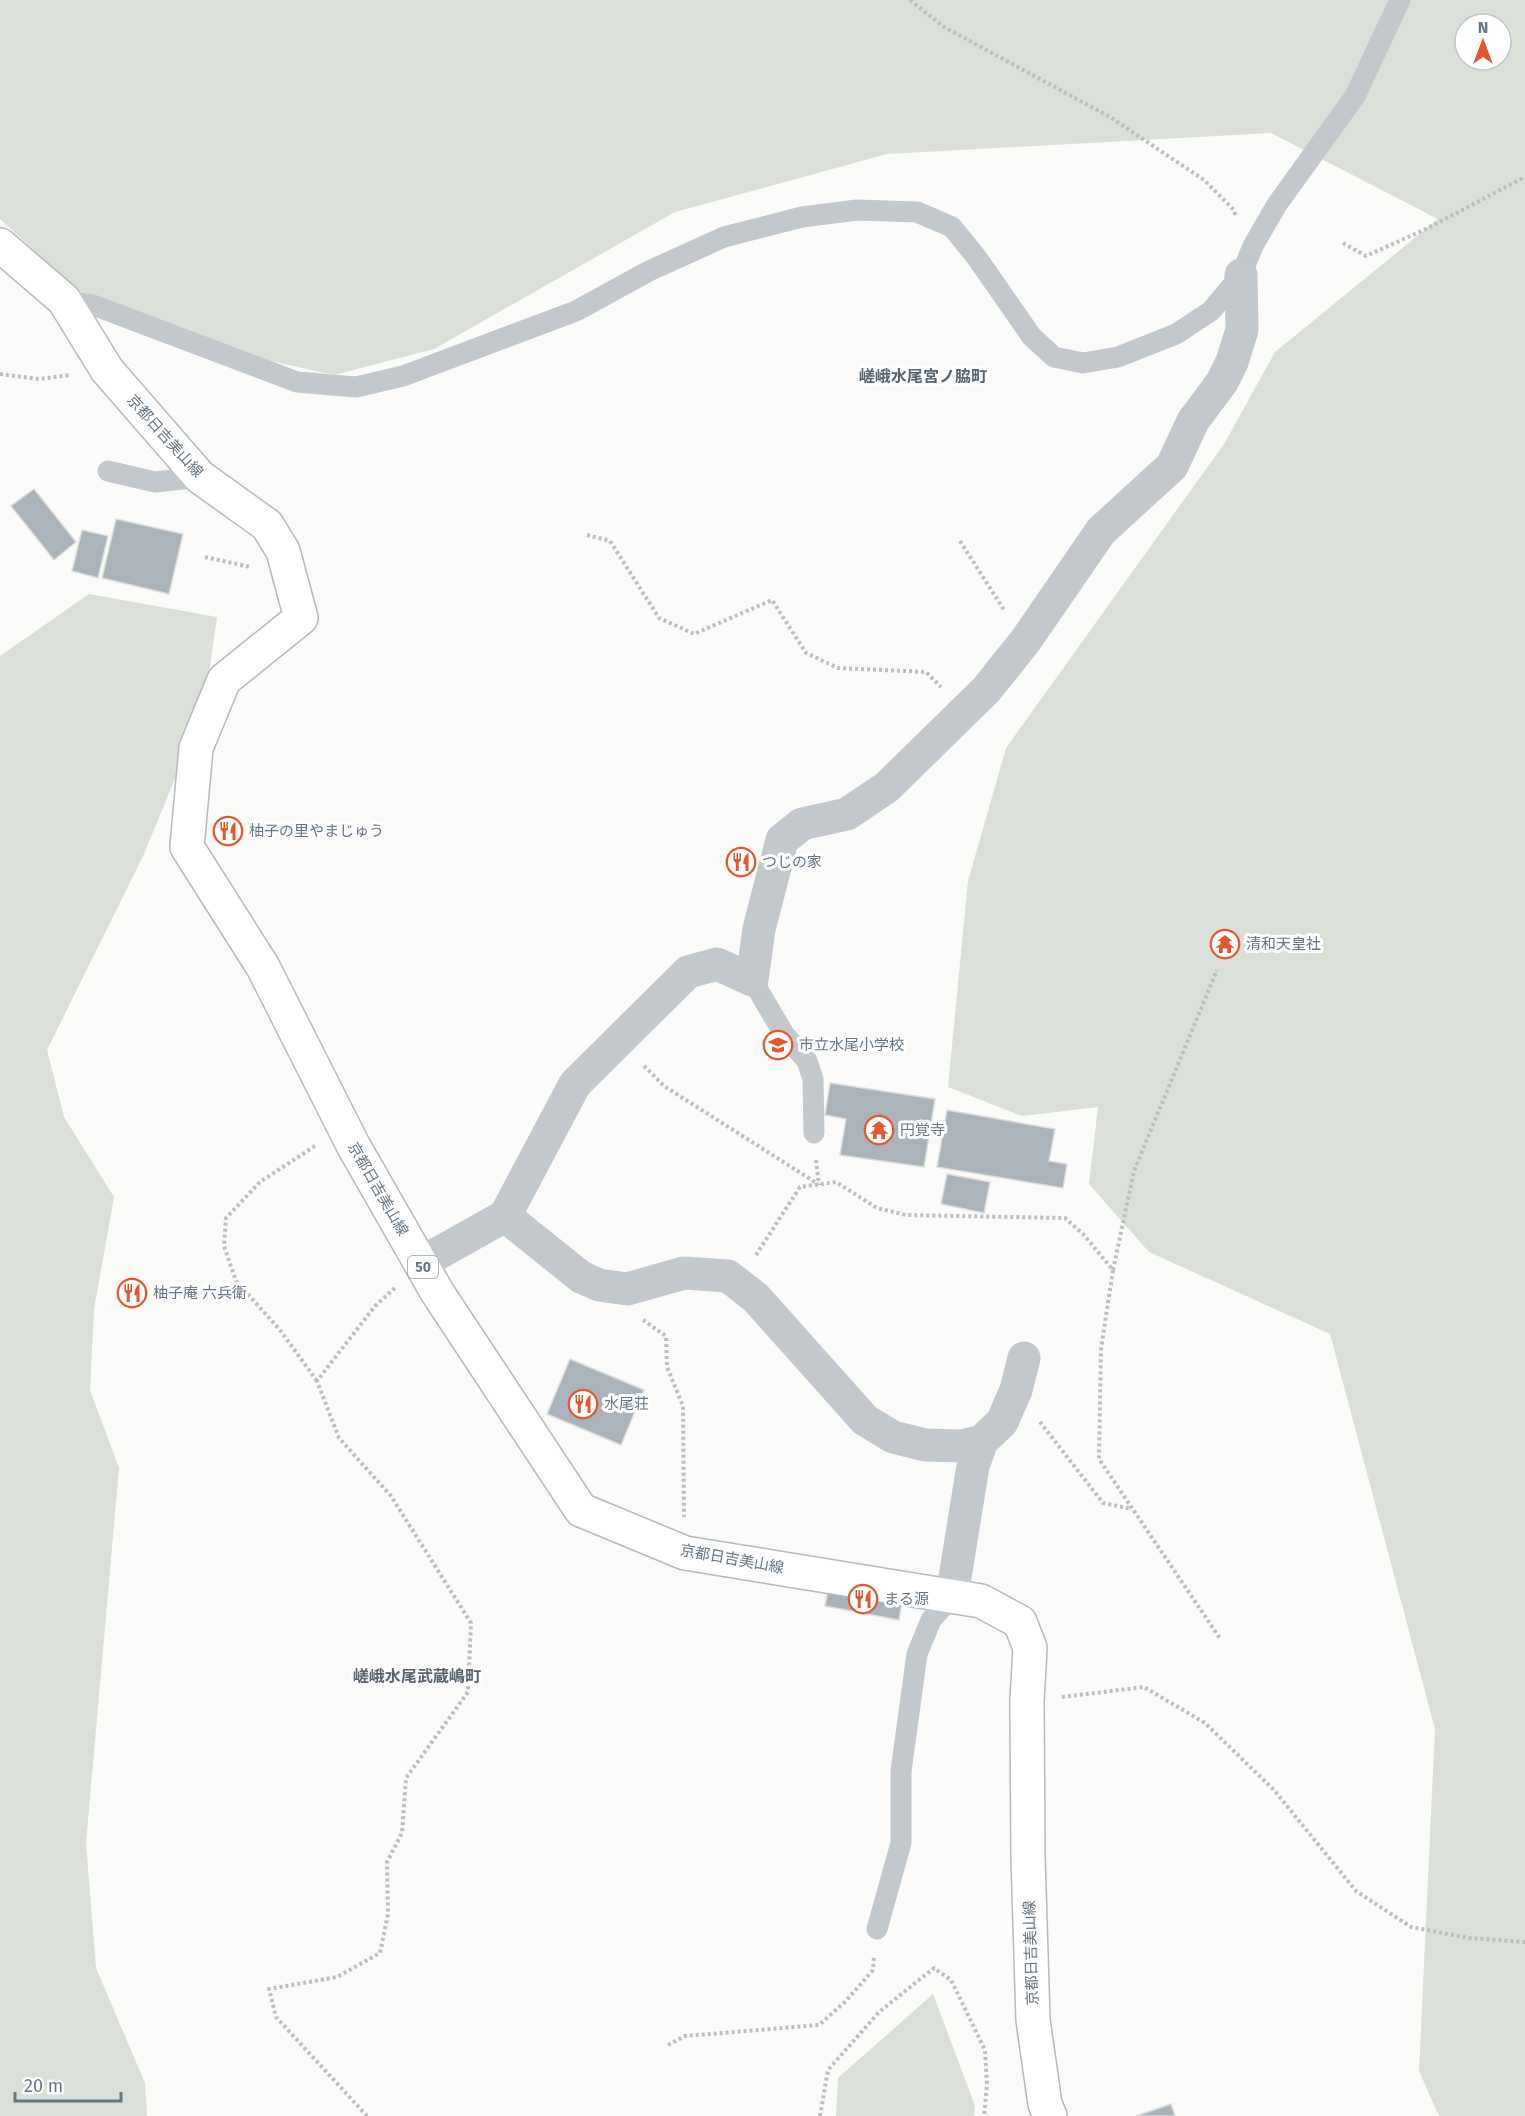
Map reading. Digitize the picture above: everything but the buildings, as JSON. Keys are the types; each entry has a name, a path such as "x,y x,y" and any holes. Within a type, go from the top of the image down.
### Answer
{"main road":[{"name":"京都日吉美山線","path":"0,245 64,300 106,370 200,477 267,525 283,551 301,618 224,681 196,748 187,847 263,968 343,1127 437,1292 580,1510 685,1553 981,1600 1020,1622 1030,1648 1027,1701 1028,1857 1033,2020 1045,2104 1050,2116"}],"street":[{"path":"421,1263 505,1216 575,1084 688,972 717,964 752,980 759,928 782,840 802,824 847,814 887,787 986,690 1039,620 1101,531 1172,466 1193,421 1222,382 1232,362 1242,330 1244,267"},
{"path":"505,1216 581,1277 599,1285 627,1289 684,1273 728,1276 756,1298 865,1420 893,1437 925,1445 962,1446 982,1441"},
{"path":"952,1596 974,1467 982,1441 1002,1422 1016,1390 1024,1358"}],"lane":[{"path":"64,300 93,305 297,382 356,387 403,376 576,311 650,271 724,237 802,217 857,210 917,212 952,227 977,258 1032,337 1054,357 1083,363 1118,357 1176,334 1211,311 1244,267 1276,206 1355,96 1401,0"},
{"path":"108,471 155,482 200,477"},
{"path":"752,980 784,1034 807,1061 813,1079 814,1133"},
{"path":"877,1929 901,1843 901,1771 917,1654 931,1620 952,1596"}],"path":[{"path":"910,0 944,27 1110,117 1204,180 1234,210 1244,267"},
{"path":"1343,243 1366,256 1426,229 1525,177"},
{"path":"0,375 39,379 106,370"},
{"path":"587,535 610,540 659,618 694,634 772,600 806,653 838,668 926,672 965,711"},
{"path":"960,540 1005,611 1039,620"},
{"path":"205,557 289,575"},
{"path":"1217,970 1134,1171 1113,1270 1101,1349 1099,1459 1221,1640"},
{"path":"618,1040 664,1086 819,1185"},
{"path":"343,1127 261,1182 226,1218 224,1246 236,1281 280,1330 317,1382 339,1438 391,1496 471,1623 468,1692 406,1778 402,1833 387,1862 388,1914 380,1953 337,1977 269,1989 276,2018 367,2116"},
{"path":"738,1283 800,1187 836,1182 877,1208 906,1215 1065,1218 1083,1234 1113,1270"},
{"path":"317,1382 375,1306 421,1263"},
{"path":"627,1289 631,1311 666,1336 667,1367 683,1406 685,1553"},
{"path":"1016,1390 1103,1503 1132,1509"},
{"path":"1027,1701 1144,1687 1205,1723 1274,1790 1356,1891 1412,1926 1469,1938 1525,1942"},
{"path":"668,2045 686,2036 819,2025 845,2002 873,1970 877,1929"},
{"path":"820,2116 828,2070 879,2012 934,1968 951,1980 985,2050 987,2085 984,2116"}],"shaded area":[{"path":"0,0 1525,0 1525,2116 1439,2116 1419,2071 1435,1729 1330,1334 1149,1252 1089,1184 1098,1107 1022,1116 948,1087 968,881 1006,748 1224,444 1275,352 1438,219 1271,133 887,154 675,212 434,349 334,375 253,357 77,290 0,219"},
{"path":"89,594 217,617 204,708 144,854 47,1050 64,1117 114,1197 94,1309 90,1390 119,1468 86,1843 96,1968 145,2083 147,2116 0,2116 0,656"},
{"path":"933,1994 975,2106 974,2116 836,2116 838,2078"}],"place":[{"name":"柚子の里やまじゅう","path":"228,831"},
{"name":"つじの家","path":"741,862"},
{"name":"清和天皇社","path":"1225,944"},
{"name":"市立水尾小学校","path":"778,1045"},
{"name":"円覚寺","path":"879,1130"},
{"name":"柚子庵 六兵衛","path":"132,1293"},
{"name":"水尾荘","path":"583,1404"},
{"name":"まる源","path":"863,1599"}],"district":[{"name":"嵯峨水尾宮ノ脇町","path":"923,376"},
{"name":"嵯峨水尾武蔵嶋町","path":"417,1676"}]}
